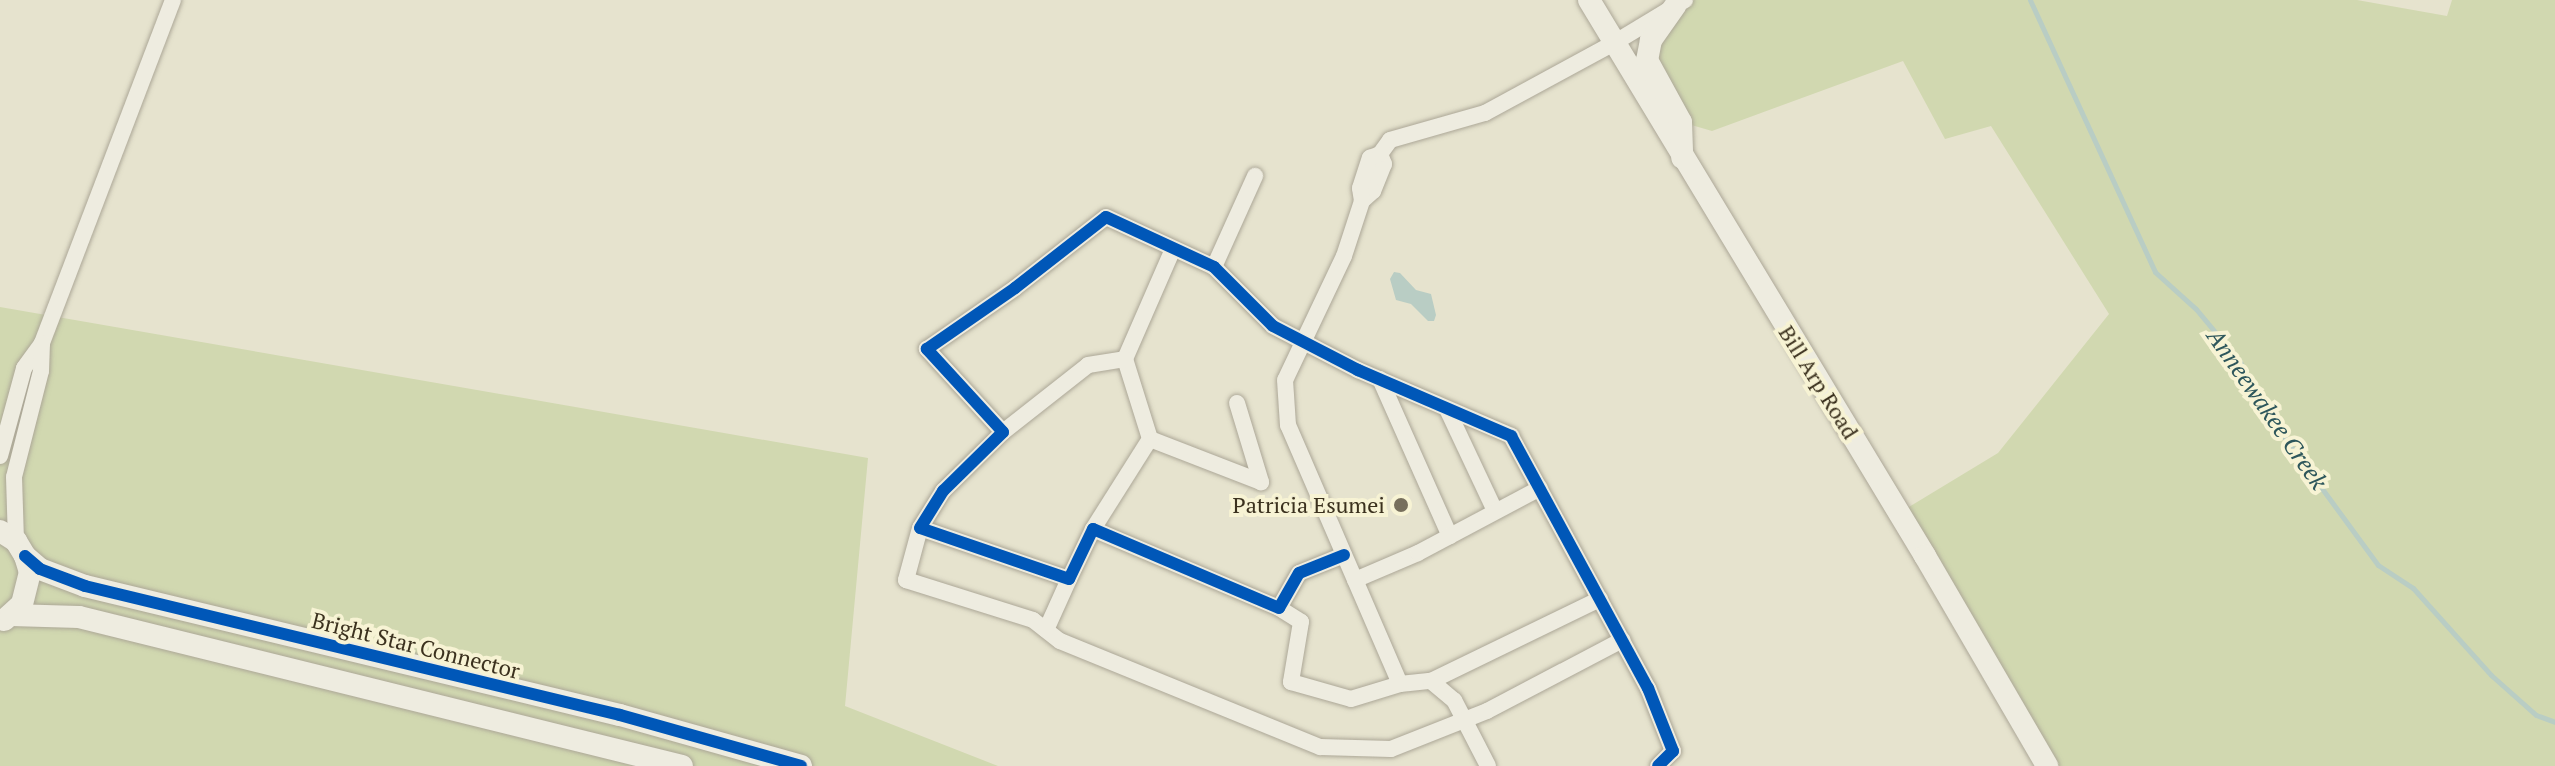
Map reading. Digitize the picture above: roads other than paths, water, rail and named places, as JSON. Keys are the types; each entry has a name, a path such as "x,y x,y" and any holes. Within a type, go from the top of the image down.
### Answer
{"street":[{"path":"0,456 24,368 42,343 173,0"},
{"name":"Bill Arp Road","path":"1589,0 1682,159 1925,556 2047,766"},
{"path":"1400,684 1288,425 1285,380 1344,256 1362,201 1373,191 1384,164 1380,154 1390,140 1485,113 1614,43 1680,3"},
{"path":"1680,3 1651,40 1647,60 1681,122 1682,159"},
{"path":"1214,267 1255,176"},
{"path":"1003,432 927,349 1015,288 1106,217 1214,267 1273,326 1448,411 1511,436 1622,640 1673,751 1658,766"},
{"path":"1046,630 1093,529 1150,439 1125,359 1173,249"},
{"path":"6,619 28,589 30,572 14,543 14,477 41,371 42,343"},
{"path":"1125,359 1088,365 1003,432 943,491 920,528 906,580 1033,620 1060,641 1320,747 1391,749 1464,719 1622,640"},
{"path":"1380,379 1450,536"},
{"path":"1150,439 1261,482 1237,403"},
{"path":"1448,411 1495,511"},
{"path":"1355,580 1450,536 1540,488"},
{"path":"920,528 1069,579"},
{"path":"1093,529 1279,608 1301,622 1291,682 1351,699 1400,684 1431,681 1600,599"},
{"name":"Bright Star Connector","path":"14,543 40,569 85,586 620,715 801,766"},
{"path":"1279,608 1299,573 1344,555"},
{"path":"6,619 79,617 682,766"},
{"path":"1431,681 1454,700 1488,766"}],"waterway":[{"name":"Anneewakee Creek","path":"2030,0 2155,272 2196,309 2240,362 2274,423 2378,565 2413,588 2491,675 2536,715 2555,722"}],"place":[{"name":"Patricia Esumei","path":"1401,505"}]}
